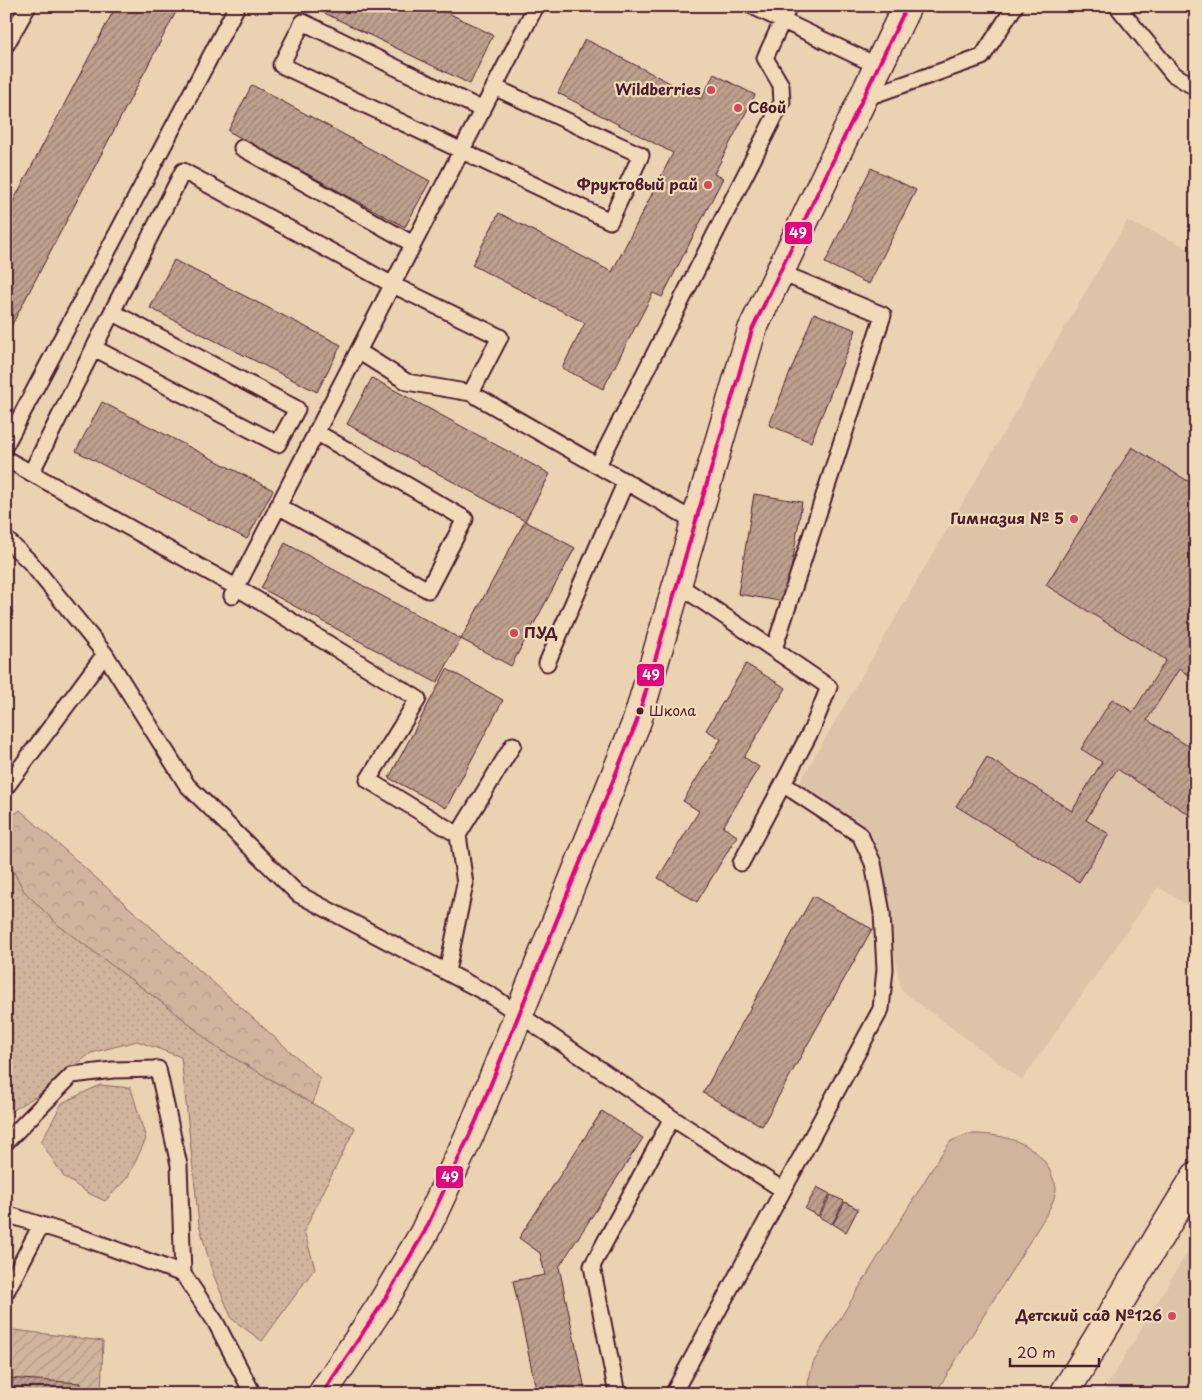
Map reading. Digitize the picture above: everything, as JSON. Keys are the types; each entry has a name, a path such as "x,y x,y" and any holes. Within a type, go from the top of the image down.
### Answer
{"street":[{"path":"322,1394 380,1307 424,1233 476,1121 637,721 752,330 907,6"},
{"path":"1064,1394 1196,1176"}],"lane":[{"path":"6,45 28,6"},
{"path":"6,444 237,6"},
{"path":"234,592 536,6"},
{"path":"752,6 878,66"},
{"path":"598,465 782,102 781,86 765,58 789,6"},
{"path":"862,99 982,57 1015,6"},
{"path":"1117,6 1173,74 1196,88"},
{"path":"483,110 303,22 281,65 610,222 641,155 494,87"},
{"path":"242,148 413,244"},
{"path":"31,473 183,171 393,284 500,337 471,393"},
{"path":"774,650 883,316 779,272"},
{"path":"94,348 278,444 297,409 112,312"},
{"path":"358,351 407,382 471,393 696,522"},
{"path":"278,506 428,590 466,519 316,432"},
{"path":"6,459 418,699 368,780 458,835"},
{"path":"547,663 626,482"},
{"path":"6,539 30,562 105,654 188,785 298,894 492,996 672,1118 783,1190"},
{"path":"677,584 829,687 812,729 741,863"},
{"path":"6,787 105,654"},
{"path":"447,972 465,884 458,835 513,745"},
{"path":"673,1394 881,1010 885,969 882,913 873,863 860,836 783,784"},
{"path":"6,1142 72,1075 113,1070 158,1069 179,1165 183,1274 215,1321 253,1394"},
{"path":"617,1394 592,1266 672,1118"},
{"path":"6,1214 183,1274"},
{"path":"6,1292 40,1225"}],"shaded area":[{"name":"Гимназия № 5","path":"1127,221 1196,251 1196,910 1158,887 1022,1080 901,990 874,839 797,787"},
{"name":"Детский сад №126","path":"1196,1238 1196,1394 1102,1394"}],"green space":[{"path":"20,810 320,1078 313,1104 217,1048 176,1013 58,925 24,891 6,857 6,820"},
{"path":"6,857 24,891 58,925 176,1013 217,1048 355,1128 304,1231 315,1268 262,1341 232,1319 213,1274 199,1224 181,1057 137,1041 91,1053 38,1095 6,1114"},
{"path":"100,1085 131,1088 146,1139 128,1177 105,1201 88,1193 64,1177 41,1142 62,1103"},
{"path":"968,1134 992,1135 1016,1141 1037,1153 1045,1162 1056,1188 1053,1201 1043,1220 935,1394 809,1394 808,1383 813,1363 938,1159 951,1141"},
{"path":"6,1329 103,1341 101,1394 6,1394"}],"building":[{"path":"116,6 179,6 6,336 6,215"},
{"path":"310,6 434,6 493,35 470,84"},
{"path":"585,39 701,99 714,74 755,95 714,174 723,178 662,297 653,293 603,389 562,368 585,323 472,265 499,213 612,272 673,153 558,93"},
{"path":"252,85 430,181 405,227 228,131"},
{"path":"871,168 916,190 869,284 825,263"},
{"path":"174,260 341,345 317,392 150,308"},
{"path":"814,313 856,330 811,442 769,425"},
{"path":"6,374 13,377 6,389"},
{"path":"372,378 550,474 525,521 347,424"},
{"path":"1196,380 1196,395 1189,390"},
{"path":"102,402 273,490 247,539 76,451"},
{"path":"1132,447 1196,486 1196,679 1179,669 1147,720 1196,751 1196,819 1117,769 1086,820 1109,834 1079,882 956,806 987,757 1072,811 1102,762 1081,749 1112,699 1133,712 1166,660 1046,585"},
{"path":"754,494 802,502 786,602 738,594"},
{"path":"525,521 575,548 511,666 461,639"},
{"path":"285,543 461,639 437,683 261,588"},
{"path":"6,605 13,612 6,618"},
{"path":"746,664 786,688 744,757 759,767 723,827 737,836 697,902 658,878 699,811 683,801 721,739 706,730"},
{"path":"447,669 503,700 446,808 389,778"},
{"path":"813,896 872,929 762,1126 703,1093"},
{"path":"602,1111 643,1138 559,1267 586,1394 537,1394 513,1281 545,1275 540,1253 519,1238"},
{"path":"817,1187 830,1194 818,1216 805,1209"},
{"path":"831,1195 844,1201 832,1224 819,1217"},
{"path":"845,1202 858,1209 846,1232 833,1224"},
{"path":"6,1378 81,1383 80,1394 6,1394"}],"transit line":[{"name":"49","path":"322,1394 380,1307 424,1233 476,1121 637,721 752,330 907,6"}],"place":[{"name":"Wildberries","path":"711,90"},
{"name":"Свой","path":"738,108"},
{"name":"Фруктовый рай","path":"708,185"},
{"name":"Гимназия № 5","path":"1074,519"},
{"name":"ПУД","path":"514,633"},
{"name":"Школа","path":"640,711"},
{"name":"Детский сад №126","path":"1172,1316"}]}
